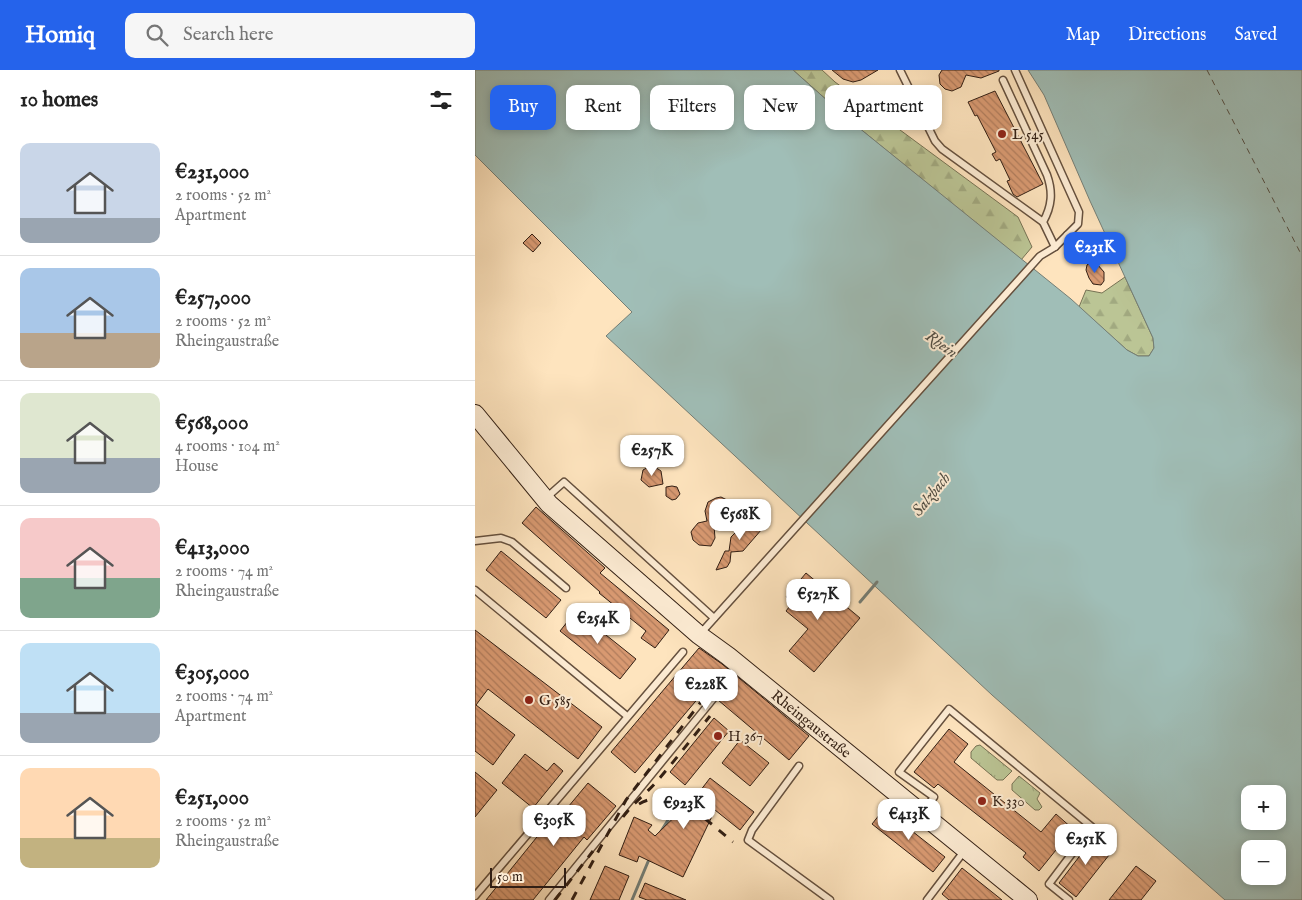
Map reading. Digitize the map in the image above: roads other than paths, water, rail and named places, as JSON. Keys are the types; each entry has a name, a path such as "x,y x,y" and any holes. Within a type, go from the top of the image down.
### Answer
{"street":[{"name":"Rheingaustraße","path":"475,414 544,499 699,635 728,656 1028,900"}],"lane":[{"path":"900,70 935,141 942,150 1043,222 1055,247"},
{"path":"699,635 1040,256 1055,247 1078,224 1079,212 1015,70"},
{"path":"1003,80 1047,174 1051,188 1048,214 1043,222"},
{"path":"1067,235 1089,257"},
{"path":"544,499 564,482 714,618"},
{"path":"475,541 501,538 512,542 566,588"},
{"path":"475,590 627,716"},
{"path":"475,896 683,652"},
{"path":"549,900 713,699"},
{"path":"921,814 934,797 899,772 949,709 1092,827 1049,884 1069,900"},
{"path":"799,766 752,830 748,840 830,900"},
{"path":"927,900 965,850"}],"water":[{"name":"Rhein","path":"475,70 793,70 810,85 744,85 744,130 815,130 815,90 825,99 825,130 862,130 1071,299 1127,350 1138,356 1149,356 1154,348 1153,338 1044,95 1028,70 1302,70 1302,900 1225,900 992,695 606,336 632,312 475,155"}],"waterway":[{"name":"Salzbach","path":"860,602 877,582"},
{"name":"Salzbach","path":"660,833 676,807"},
{"name":"Salzbach","path":"632,900 650,857"}],"railway":[{"path":"572,900 626,800 707,694"},
{"path":"623,817 658,780 710,716"},
{"path":"639,804 652,799 665,799 677,802 701,816 733,842"},
{"path":"555,900 593,851"}],"place":[{"name":"L 545","path":"1002,134"},
{"name":"G 585","path":"529,700"},
{"name":"H 367","path":"718,736"},
{"name":"K 330","path":"982,801"}]}
